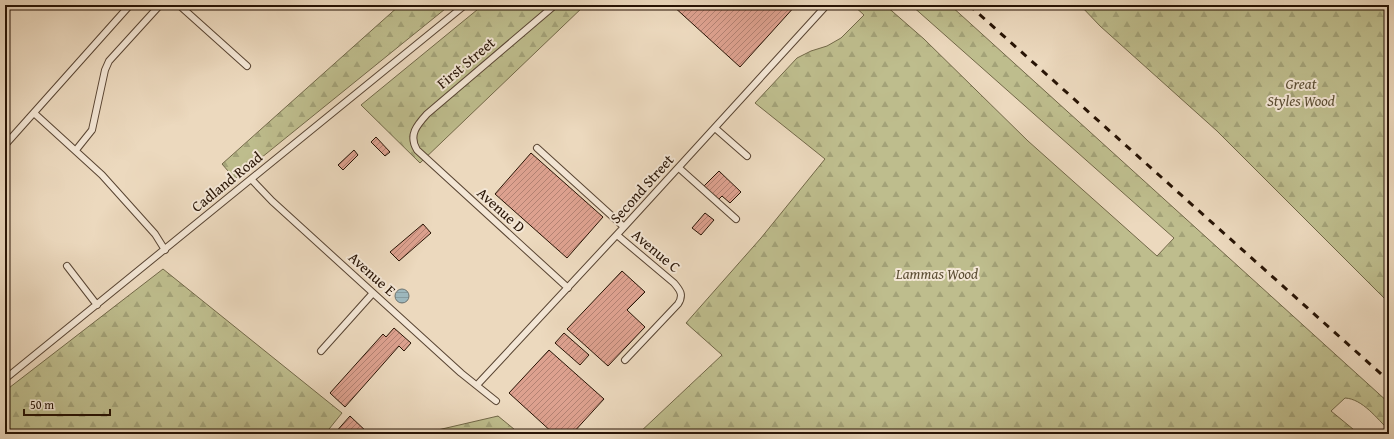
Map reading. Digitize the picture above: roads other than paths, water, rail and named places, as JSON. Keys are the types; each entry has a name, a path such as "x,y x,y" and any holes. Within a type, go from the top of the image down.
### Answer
{"lane":[{"path":"5,145 130,5"},
{"path":"76,150 95,124 105,70 109,61 160,5"},
{"path":"179,5 248,66"},
{"name":"Cadland Road","path":"5,380 465,5"},
{"name":"First Street","path":"416,150 413,132 415,127 427,114 555,5"},
{"name":"Second Street","path":"477,385 624,228 824,8"},
{"path":"34,113 102,175 155,234 165,250"},
{"path":"715,128 747,156"},
{"name":"Avenue C","path":"537,148 624,228"},
{"name":"Avenue D","path":"416,150 568,288"},
{"path":"679,168 736,219"},
{"name":"Avenue E","path":"252,180 272,201 373,293 496,401"},
{"name":"Avenue C","path":"617,235 674,283 681,291 682,296 678,304 625,360"},
{"path":"67,266 97,305"},
{"path":"321,351 373,293"}],"water":[{"path":"402,289 407,291 409,296 407,301 402,303 397,301 395,296 397,291"}],"railway":[{"path":"969,5 1389,381"}],"park label":[{"name":"Great Styles Wood","path":"1301,92"},
{"name":"Lammas Wood","path":"937,274"}]}
